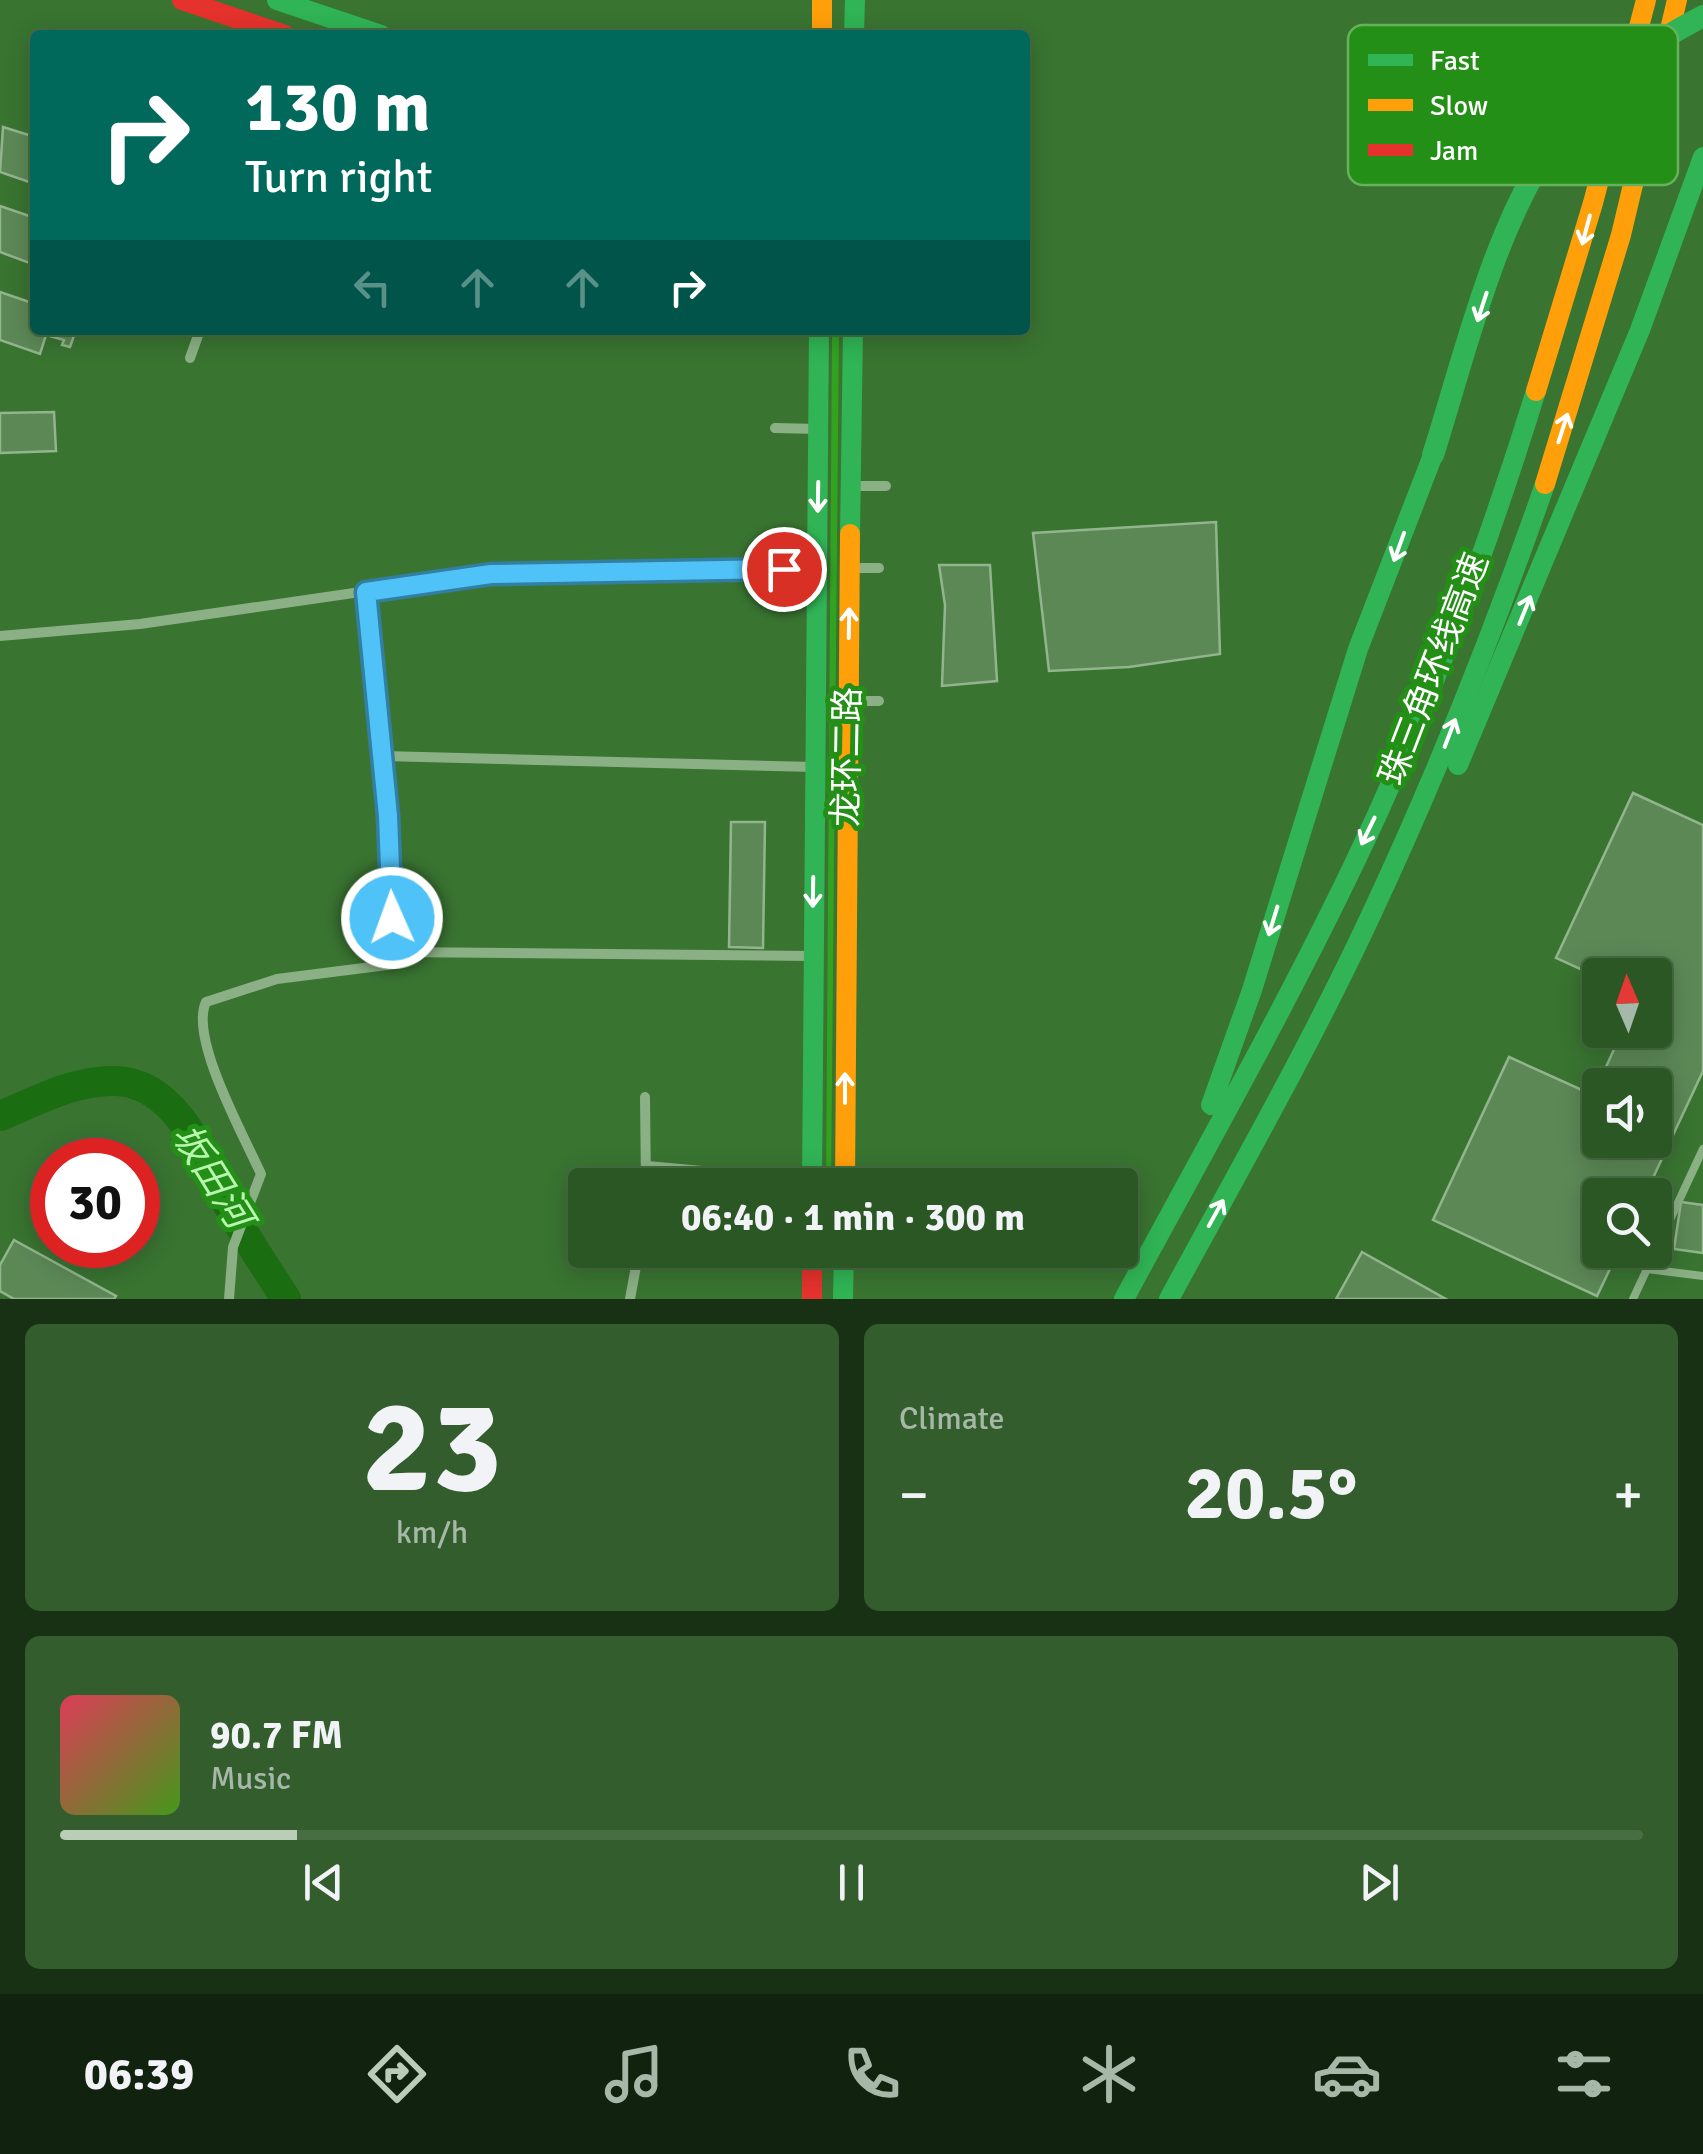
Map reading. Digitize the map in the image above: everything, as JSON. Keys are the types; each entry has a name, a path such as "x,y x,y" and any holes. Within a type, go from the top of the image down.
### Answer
{"main road":[{"path":"182,0 270,30"},
{"path":"277,0 366,30"},
{"path":"822,0 822,30"},
{"path":"854,0 854,30"},
{"name":"珠三角环线高速","path":"1639,25 1646,0"},
{"name":"珠三角环线高速","path":"1672,25 1677,0"},
{"path":"1678,31 1703,16"},
{"path":"1293,1071 1384,920 1460,760 1640,330 1703,157"},
{"path":"1176,1202 1252,990 1358,649 1433,456 1497,262 1529,185"},
{"name":"珠三角环线高速","path":"1124,1299 1300,972 1376,813 1465,593 1571,286 1597,185"},
{"name":"珠三角环线高速","path":"1169,1299 1293,1071 1370,916 1439,762 1552,459 1634,185"},
{"name":"龙环二路","path":"812,1168 820,335"},
{"name":"龙环二路","path":"845,1168 852,335"},
{"path":"812,1268 812,1299"},
{"path":"843,1299 844,1268"}],"street":[{"path":"190,358 198,335"},
{"path":"775,428 818,428"},
{"path":"850,486 886,486"},
{"path":"849,568 879,568"},
{"path":"0,636 140,624 491,574 817,570"},
{"path":"229,1299 233,1247 261,1174 202,1038 202,1006 277,979 395,964 383,756 366,592"},
{"path":"848,701 879,701"},
{"path":"383,756 815,767"},
{"path":"394,952 812,956"},
{"path":"645,1098 646,1166 668,1168"},
{"path":"630,1299 636,1268"}],"lane":[{"path":"1672,1215 1703,1149"},
{"path":"1633,1299 1647,1268 1703,1276"}],"green space":[{"path":"832,335 839,335 831,1168 826,1168"}],"building":[{"path":"3,127 30,135 30,182 0,172"},
{"path":"0,206 30,216 30,263 0,252"},
{"path":"0,292 30,302 30,335 46,335 40,354 0,340"},
{"path":"46,335 74,335 70,347 62,345 64,340"},
{"path":"54,412 56,451 0,453 0,413"},
{"path":"1216,522 1220,654 1129,667 1049,671 1033,533"},
{"path":"939,565 990,565 997,681 942,686 945,605"},
{"path":"1633,793 1703,825 1703,1071 1672,1137 1672,1068 1605,1068 1615,1048 1672,1048 1672,958 1582,958 1582,970 1556,958"},
{"path":"731,822 765,822 763,948 729,947"},
{"path":"1509,1057 1582,1090 1582,1158 1662,1158 1653,1178 1582,1178 1582,1268 1610,1268 1597,1296 1433,1220"},
{"path":"1681,1202 1703,1205 1703,1253 1674,1249"},
{"path":"14,1240 30,1249 30,1268 65,1268 116,1296 14,1299 0,1291 0,1265"},
{"path":"1362,1252 1446,1299 1336,1299"}],"waterway":[{"name":"坂田河","path":"0,1116 57,1092 102,1081 139,1085 157,1096 188,1129 236,1219 286,1299"}],"traffic: fast":[{"path":"277,0 366,30"},
{"path":"854,30 855,0"},
{"path":"1678,31 1703,16"},
{"path":"1458,765 1640,330 1703,157"},
{"path":"1433,455 1484,290 1528,185"},
{"path":"812,1168 819,335"},
{"path":"850,534 853,335"},
{"path":"1124,1299 1299,974 1381,807 1454,631 1536,391"},
{"path":"1211,1105 1252,990 1358,649 1433,455"},
{"path":"1169,1299 1298,1061 1371,915 1464,702 1545,484"},
{"path":"843,1299 844,1268"}],"traffic: slow":[{"path":"822,0 822,30"},
{"path":"1639,25 1646,0"},
{"path":"1671,25 1677,0"},
{"path":"1536,391 1598,185"},
{"path":"1545,484 1633,185"},
{"path":"845,1168 850,534"}],"traffic: jam":[{"path":"182,0 270,30"},
{"path":"812,1268 812,1299"}],"route":[{"path":"392,918 382,738 366,592 522,572 784,569"}]}
